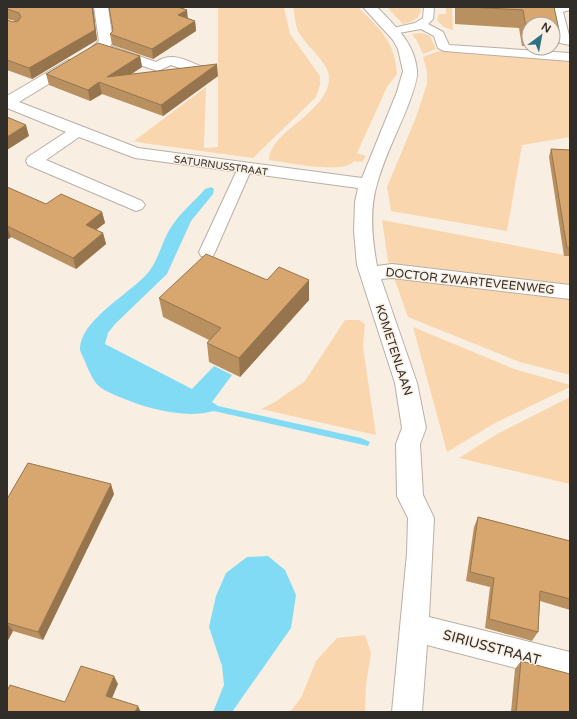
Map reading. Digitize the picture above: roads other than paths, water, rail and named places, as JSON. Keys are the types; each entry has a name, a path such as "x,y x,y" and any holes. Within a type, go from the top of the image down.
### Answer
{"street":[{"path":"7,103 106,42 101,7"},
{"name":"KOMETENLAAN","path":"370,7 394,31 405,49 410,75 405,92 368,184 364,202 363,232 365,255 369,273 406,383 414,428 408,444 410,496 421,518 420,553 407,712"},
{"path":"99,47 158,67 169,60 198,70"},
{"name":"SATURNUSSTRAAT","path":"7,103 77,132 135,153 368,184"},
{"path":"77,132 34,162 136,205"},
{"name":"DOCTOR ZWARTEVEENWEG","path":"369,273 392,271 570,292"},
{"name":"SIRIUSSTRAAT","path":"414,628 450,635 570,667"}],"lane":[{"path":"394,31 422,25 428,19 429,7"},
{"path":"570,7 557,10 564,41 570,42"},
{"path":"422,25 439,34 444,48 570,57"},
{"path":"207,252 245,168"}],"water":[{"path":"211,187 214,189 213,194 191,221 167,274 115,324 108,333 105,344 192,389 214,366 232,375 212,402 218,406 361,438 370,442 368,446 214,411 191,414 167,412 155,409 108,392 96,383 89,372 80,350 82,339 88,329 96,318 147,274 155,262 170,229 177,219 205,189"},
{"path":"268,556 285,570 296,595 291,628 232,712 213,712 224,685 222,666 209,627 216,596 226,573 247,557"}]}
